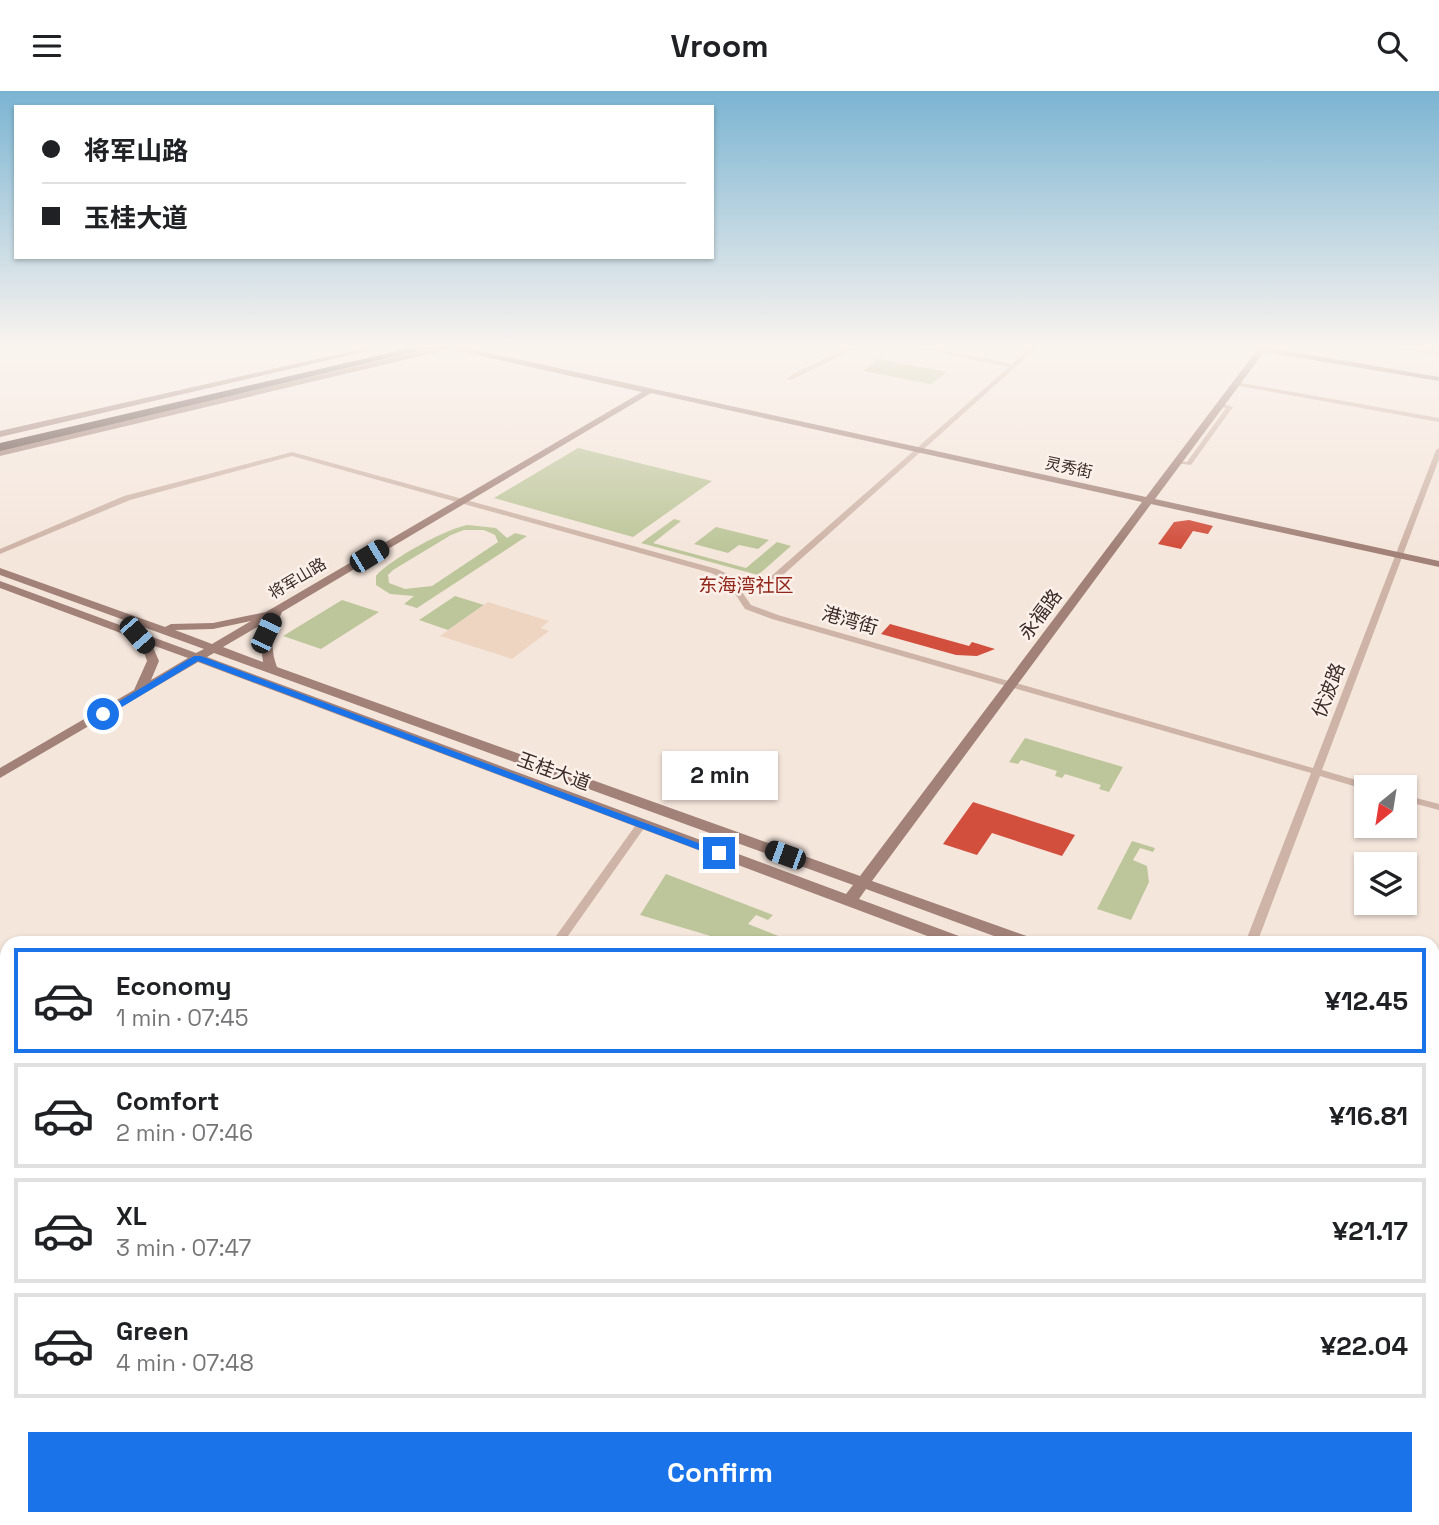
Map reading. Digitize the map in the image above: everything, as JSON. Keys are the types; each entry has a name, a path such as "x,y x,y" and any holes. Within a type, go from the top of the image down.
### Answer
{"highway":[{"path":"0,439 120,413"},
{"path":"0,447 141,413"}],"main road":[{"path":"0,433 89,413"},
{"path":"0,453 171,413"},
{"name":"将军山路","path":"0,775 612,413"},
{"name":"灵秀街","path":"749,413 1439,564"},
{"name":"永福路","path":"849,901 1214,413"},
{"name":"玉桂大道","path":"0,571 1010,936"},
{"name":"玉桂大道","path":"0,584 942,936"},
{"path":"153,626 213,626 277,611"},
{"path":"272,669 265,654 264,643 277,611"},
{"path":"137,635 149,649 153,661 139,692"}],"street":[{"path":"736,590 755,588 771,581 960,413"},
{"path":"1399,413 1439,420"},
{"name":"伏波路","path":"1254,936 1439,450"},
{"name":"港湾街","path":"0,552 127,498 292,454 714,571 729,578 744,604 755,610 1354,783"},
{"path":"1418,801 1439,807"},
{"path":"562,936 642,824"}],"green space":[{"path":"578,448 712,481 633,537 494,498"},
{"path":"674,519 681,521 653,543 746,568 777,542 791,546 758,575 641,543"},
{"path":"468,525 496,528 507,538 515,533 527,536 417,608 404,604 414,596 390,594 376,585 376,576 393,562 433,538","holes":["464,530 484,530 495,535 498,542 432,586 405,589 389,583 388,575 393,570 451,535"]},
{"path":"716,527 769,540 758,549 739,545 728,553 694,544"},
{"path":"455,596 484,605 448,630 419,620"},
{"path":"342,600 379,612 321,649 283,636"},
{"path":"1025,738 1123,767 1109,792 1099,789 1101,785 1065,774 1062,778 1055,776 1057,771 1021,760 1018,764 1009,762"},
{"path":"1132,841 1155,848 1153,852 1140,848 1133,860 1147,866 1149,882 1131,920 1097,909"},
{"path":"666,874 773,915 768,920 756,915 748,924 778,936 710,936 640,915"}],"shaded area":[{"path":"488,602 549,621 541,628 549,631 512,659 440,636"}],"building":[{"path":"1189,520 1213,526 1208,534 1193,531 1181,549 1158,544 1174,522"},
{"path":"890,624 969,646 972,642 995,649 977,656 956,655 881,634"},
{"path":"973,802 1075,835 1062,856 992,833 977,855 943,844"}],"district":[{"name":"东海湾社区","path":"746,585"}],"route":[{"path":"103,714 197,658 719,853"}]}
